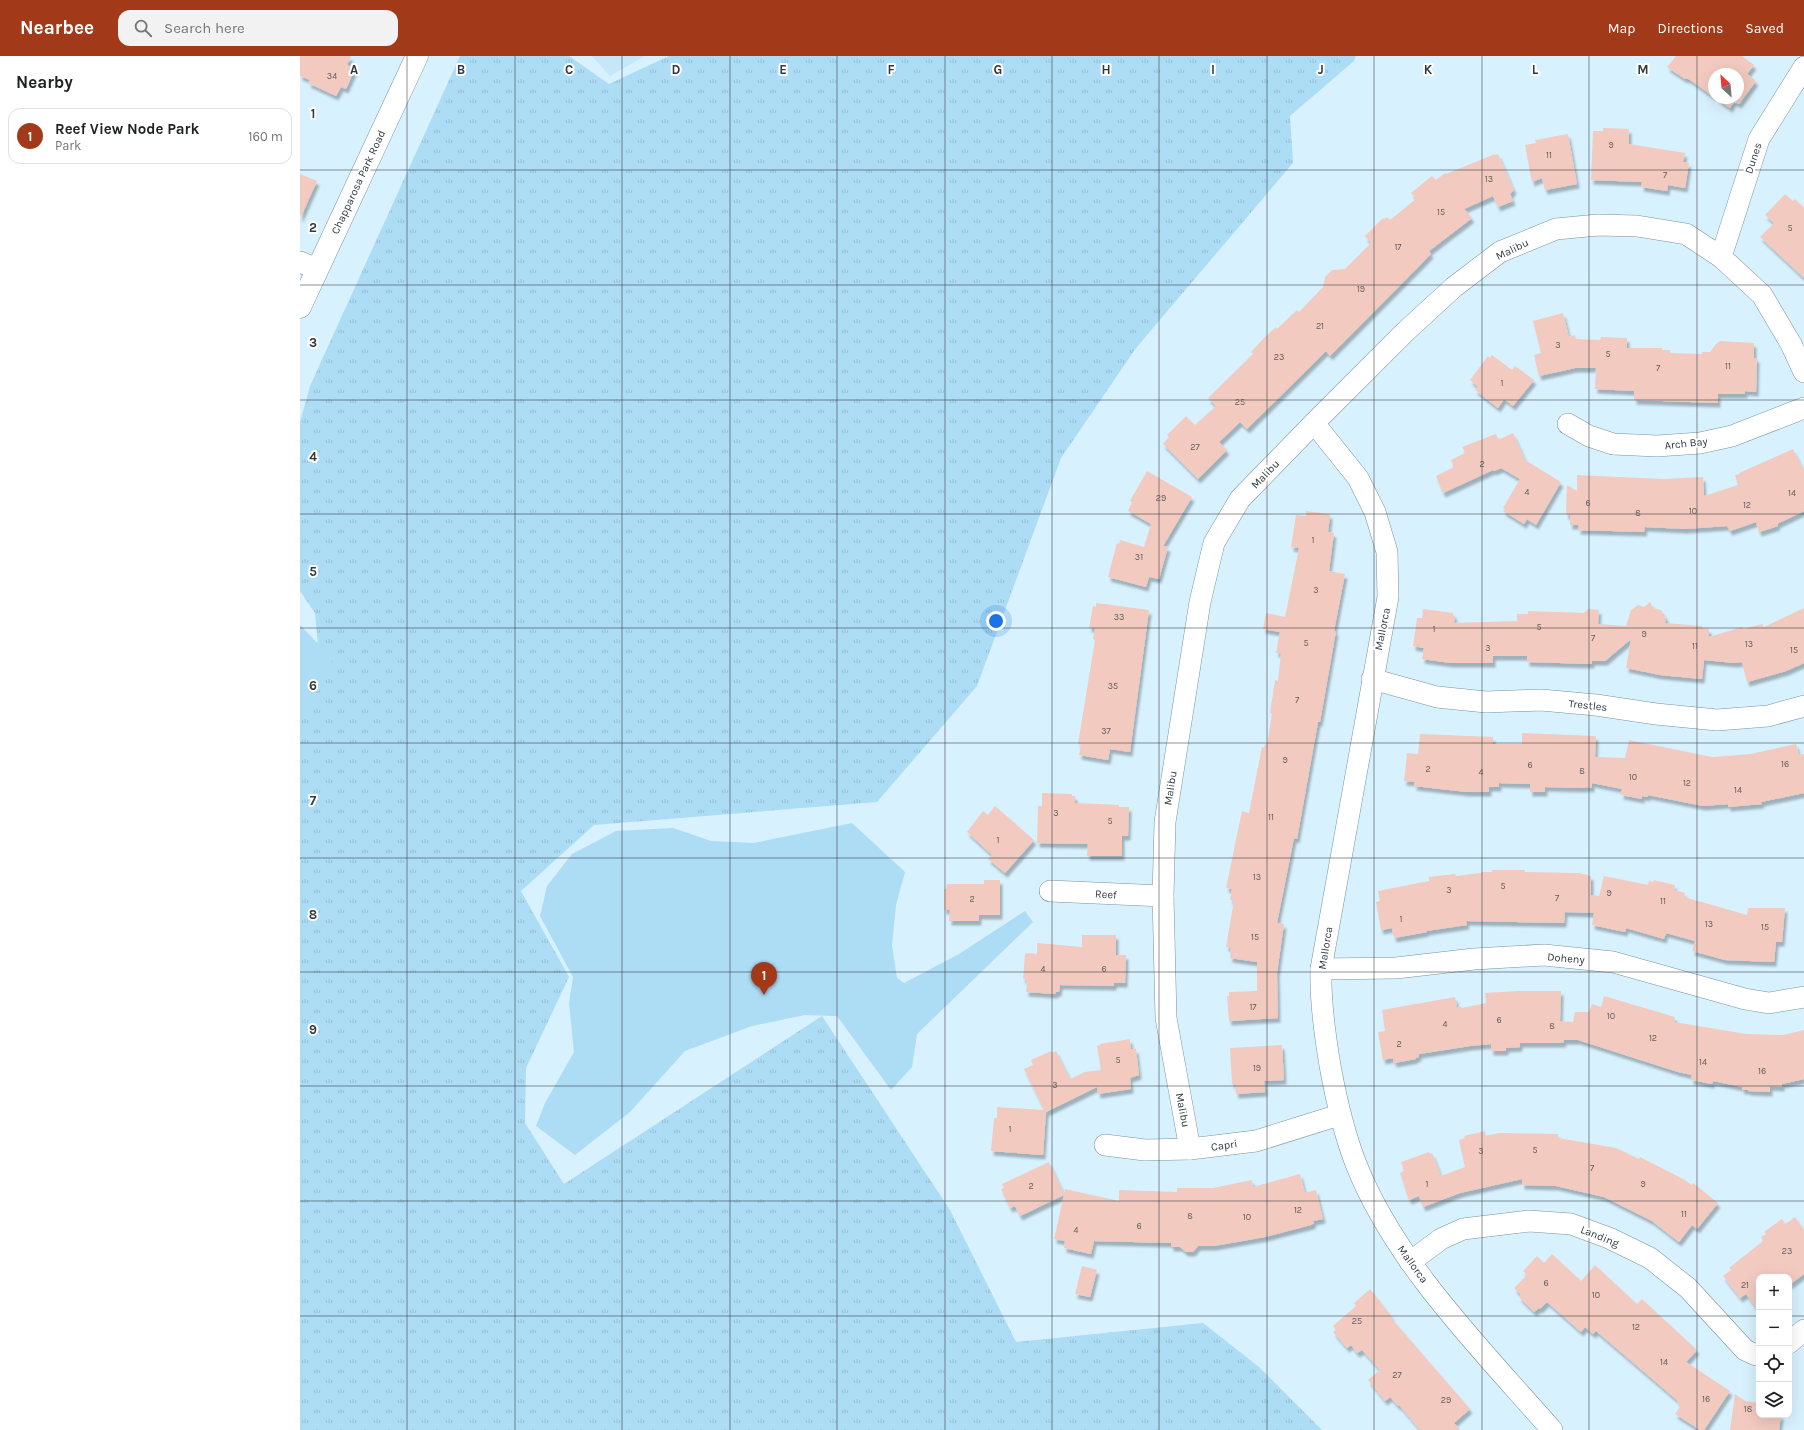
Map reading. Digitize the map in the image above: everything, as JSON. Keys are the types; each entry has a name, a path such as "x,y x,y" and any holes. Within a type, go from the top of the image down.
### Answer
{"street":[{"name":"Chapparosa Park Road","path":"300,308 308,266 416,56"},
{"name":"Dunes","path":"1721,257 1759,138 1804,67"},
{"name":"Malibu","path":"1190,1150 1166,1018 1163,896 1166,814 1200,602 1214,543 1240,500 1404,332 1454,287 1500,252 1556,229 1598,225 1637,226 1686,234 1721,257 1762,295 1791,344 1804,372"},
{"name":"Arch Bay","path":"1568,424 1589,436 1613,444 1657,446 1693,444 1732,436 1804,408"},
{"name":"Mallorca","path":"1314,423 1358,478 1374,512 1387,552 1388,597 1372,679 1322,969 1321,1004 1326,1046 1339,1115 1356,1164 1380,1213 1410,1262 1467,1333 1552,1430"},
{"name":"Trestles","path":"1372,679 1437,697 1486,702 1541,700 1556,701 1717,720 1768,716 1804,706"},
{"name":"Reef","path":"1050,891 1163,896"},
{"name":"Doheny","path":"1322,969 1396,968 1474,959 1544,955 1613,962 1745,999 1769,1003 1804,997"},
{"name":"Capri","path":"1105,1145 1145,1150 1190,1150 1256,1141 1339,1115"},
{"name":"Landing","path":"1410,1262 1441,1239 1463,1229 1529,1221 1571,1224 1609,1238 1650,1258 1688,1288 1745,1350 1756,1355"},
{"path":"1792,1340 1804,1330"}],"shaded area":[{"path":"592,56 645,56 610,76"}],"green space":[{"path":"460,56 569,56 609,84 669,56 1356,56 1354,61 1290,116 1293,163 1136,348 1061,458 977,686 877,802 594,825 521,891 569,977 526,1068 525,1123 564,1184 822,1016 950,1210 1016,1342 1203,1323 1259,1367 1322,1430 300,1430 300,698 321,676 315,613 300,591 300,422 310,386"},
{"path":"300,625 333,659 307,708 300,715"},
{"path":"852,823 905,872 896,905 892,945 897,978 904,983 959,954 1025,911 1033,922 917,1034 912,1067 891,1090 837,1016 805,1015 752,1026 685,1051 630,1112 575,1155 536,1126 545,1103 574,1052 569,1003 573,977 540,916 547,886 572,854 616,831 673,828 711,841 754,843"}],"building":[{"path":"300,56 351,56 347,65 355,69 346,89 341,87 336,96 308,83 310,80 300,76"},
{"path":"1676,56 1742,56 1754,65 1747,74 1756,81 1744,97 1744,68 1708,68 1708,93 1690,80 1685,79 1667,67"},
{"path":"1724,104 1732,104 1730,108"},
{"path":"1603,128 1629,129 1629,144 1685,153 1683,162 1689,163 1685,188 1668,185 1667,191 1641,187 1642,182 1591,180 1593,131 1603,131"},
{"path":"1568,134 1577,184 1545,190 1542,178 1532,182 1525,145 1536,143 1535,140"},
{"path":"1498,154 1514,190 1510,194 1513,201 1498,207 1493,196 1464,209 1472,218 1429,251 1431,254 1330,356 1326,351 1247,429 1240,422 1219,442 1227,450 1198,479 1163,444 1169,437 1167,435 1186,416 1195,425 1216,406 1208,398 1253,354 1251,352 1265,337 1276,327 1277,329 1297,310 1299,312 1323,287 1325,277 1332,270 1345,269 1371,243 1365,236 1383,218 1384,219 1387,217 1390,220 1416,199 1411,193 1432,176 1436,180 1445,173 1446,174"},
{"path":"300,174 317,181 300,219"},
{"path":"1785,194 1793,201 1795,199 1804,208 1804,278 1760,237 1774,223 1765,215"},
{"path":"1563,313 1569,337 1575,335 1576,339 1600,340 1601,337 1627,338 1627,348 1662,348 1662,350 1670,350 1670,353 1702,354 1702,352 1710,352 1720,341 1754,343 1754,358 1757,358 1756,392 1745,391 1745,394 1718,394 1718,403 1634,400 1634,391 1595,389 1596,368 1575,368 1539,376 1534,355 1541,353 1533,321"},
{"path":"1492,355 1512,370 1515,366 1534,380 1513,406 1504,399 1498,408 1475,390 1478,387 1470,380 1488,356 1490,358"},
{"path":"1513,433 1525,460 1561,482 1536,525 1527,519 1524,524 1503,511 1505,509 1503,508 1520,479 1501,468 1494,471 1493,470 1443,493 1436,476 1454,467 1451,460 1465,453 1462,447 1496,434 1498,440"},
{"path":"1793,449 1804,472 1804,511 1777,524 1778,526 1759,532 1756,522 1730,531 1727,526 1685,529 1645,527 1644,532 1578,530 1579,525 1570,525 1570,515 1566,515 1567,485 1577,491 1577,475 1663,479 1703,477 1704,496 1738,485 1735,475"},
{"path":"1147,471 1192,497 1163,546 1168,547 1159,579 1149,577 1146,587 1108,577 1117,543 1119,544 1120,540 1144,547 1151,524 1128,511 1132,502 1130,501"},
{"path":"1306,511 1329,514 1328,532 1334,533 1329,571 1345,574 1334,631 1336,631 1320,722 1318,722 1297,839 1294,838 1277,923 1284,924 1277,973 1278,1018 1229,1021 1227,996 1229,996 1229,992 1257,991 1257,962 1230,958 1231,948 1226,947 1234,900 1230,900 1232,889 1226,888 1242,811 1249,813 1262,747 1264,748 1265,744 1267,745 1275,680 1278,681 1281,653 1276,653 1280,632 1263,629 1266,613 1285,617 1299,548 1291,547 1296,515 1306,516"},
{"path":"1650,602 1653,608 1661,610 1666,618 1665,623 1702,626 1702,628 1709,629 1709,637 1742,627 1743,629 1762,624 1764,627 1804,608 1804,663 1786,671 1747,682 1742,662 1734,663 1704,660 1702,679 1660,675 1626,668 1631,639 1605,661 1592,661 1592,664 1527,662 1527,656 1493,656 1493,663 1451,663 1422,659 1424,648 1413,646 1417,618 1422,618 1423,609 1453,613 1455,616 1454,623 1517,621 1517,614 1528,614 1528,611 1584,613 1588,609 1599,610 1598,624 1626,626 1631,610 1638,605 1644,607"},
{"path":"1096,603 1149,610 1130,752 1110,749 1108,760 1079,755 1081,745 1078,744 1095,640 1093,639 1095,628 1089,628 1093,606 1096,607"},
{"path":"1522,733 1596,736 1595,757 1625,758 1629,740 1712,757 1751,754 1796,744 1799,755 1804,754 1804,793 1761,802 1762,804 1728,807 1728,804 1703,806 1648,795 1648,797 1642,796 1642,799 1621,795 1622,789 1592,783 1592,788 1545,787 1545,792 1530,792 1530,784 1499,783 1499,787 1489,787 1489,792 1467,792 1414,786 1415,782 1404,781 1407,753 1418,754 1420,734 1493,737 1493,744 1522,744"},
{"path":"1042,793 1072,794 1072,796 1075,796 1075,803 1119,805 1119,807 1129,807 1128,836 1122,836 1122,856 1087,856 1088,844 1037,843 1038,806 1042,806"},
{"path":"995,806 1034,840 1005,873 988,859 992,855 967,832 983,811 988,815"},
{"path":"1492,870 1579,873 1591,876 1591,895 1599,896 1604,876 1648,885 1649,881 1654,882 1654,880 1675,885 1674,890 1685,893 1684,897 1747,915 1748,908 1785,908 1782,942 1776,942 1774,962 1725,960 1692,951 1695,941 1666,933 1664,939 1626,928 1625,932 1592,925 1594,913 1565,912 1564,923 1466,921 1467,925 1426,931 1427,932 1394,938 1392,928 1381,930 1376,902 1380,901 1378,891 1429,881 1429,877 1492,872"},
{"path":"984,880 1000,880 1000,915 979,915 979,921 949,921 950,910 944,910 944,889 946,889 947,884 984,884"},
{"path":"1082,935 1116,935 1116,955 1126,955 1125,983 1114,983 1114,986 1060,985 1059,992 1056,992 1055,994 1026,992 1027,980 1023,979 1025,954 1037,954 1037,943 1082,947"},
{"path":"1561,991 1560,1021 1573,1022 1575,1012 1589,1012 1592,1004 1601,1007 1604,996 1675,1017 1674,1022 1746,1034 1783,1035 1804,1030 1804,1079 1782,1084 1782,1087 1770,1086 1770,1092 1742,1090 1742,1087 1713,1081 1712,1084 1691,1080 1692,1075 1678,1072 1578,1040 1564,1040 1563,1043 1520,1043 1520,1047 1506,1048 1506,1051 1491,1051 1491,1044 1470,1046 1419,1054 1419,1057 1415,1058 1416,1059 1394,1063 1393,1058 1383,1060 1378,1032 1385,1031 1382,1010 1455,997 1457,1007 1462,1008 1486,1003 1485,993"},
{"path":"1130,1039 1131,1049 1136,1049 1139,1075 1130,1078 1131,1089 1098,1094 1097,1087 1046,1112 1043,1155 991,1151 994,1118 997,1118 997,1107 1044,1110 1024,1069 1033,1065 1031,1060 1051,1051 1052,1053 1056,1051 1070,1079 1085,1072 1101,1070 1097,1046 1100,1044"},
{"path":"1282,1045 1284,1080 1264,1081 1265,1092 1236,1094 1235,1084 1232,1084 1230,1048"},
{"path":"1485,1131 1486,1136 1499,1133 1558,1134 1558,1138 1616,1148 1639,1159 1640,1157 1692,1185 1693,1183 1718,1203 1697,1229 1692,1225 1679,1242 1652,1221 1604,1197 1556,1186 1522,1185 1522,1179 1460,1193 1423,1207 1419,1196 1409,1200 1400,1173 1404,1171 1401,1162 1429,1152 1430,1154 1432,1153 1441,1176 1465,1167 1459,1140 1465,1138 1464,1136"},
{"path":"1049,1162 1064,1194 1065,1189 1119,1201 1119,1190 1177,1192 1177,1188 1213,1188 1252,1180 1253,1187 1300,1174 1305,1193 1316,1190 1323,1219 1313,1221 1314,1223 1311,1225 1265,1237 1214,1246 1198,1246 1193,1252 1186,1252 1180,1247 1171,1247 1171,1243 1094,1241 1091,1254 1064,1248 1065,1241 1054,1239 1064,1195 1020,1216 1015,1206 1010,1208 1001,1189 1004,1188 1002,1184"},
{"path":"1795,1217 1804,1230 1804,1274 1792,1283 1792,1274 1756,1274 1756,1307 1746,1294 1740,1298 1723,1276 1731,1270 1729,1268 1763,1241 1761,1237 1766,1234 1764,1232 1782,1219 1785,1224"},
{"path":"1552,1254 1581,1281 1595,1265 1637,1304 1642,1299 1697,1350 1686,1362 1730,1391 1704,1430 1700,1430 1675,1414 1681,1406 1677,1403 1678,1401 1596,1331 1593,1334 1585,1327 1581,1332 1547,1302 1540,1309 1539,1308 1534,1312 1519,1297 1521,1295 1514,1288 1527,1275 1523,1271 1537,1256 1544,1263"},
{"path":"1082,1266 1097,1270 1090,1297 1075,1294"},
{"path":"1370,1289 1392,1317 1391,1318 1470,1409 1454,1423 1460,1430 1420,1430 1399,1405 1398,1406 1390,1397 1385,1401 1368,1380 1380,1370 1362,1350 1357,1353 1351,1345 1347,1348 1333,1332 1336,1330 1333,1326 1356,1306 1354,1303"},
{"path":"1735,1394 1745,1401 1756,1403 1756,1418 1781,1418 1779,1430 1730,1430"}],"place":[{"name":"Reef View Node Park","path":"764,995"}]}
